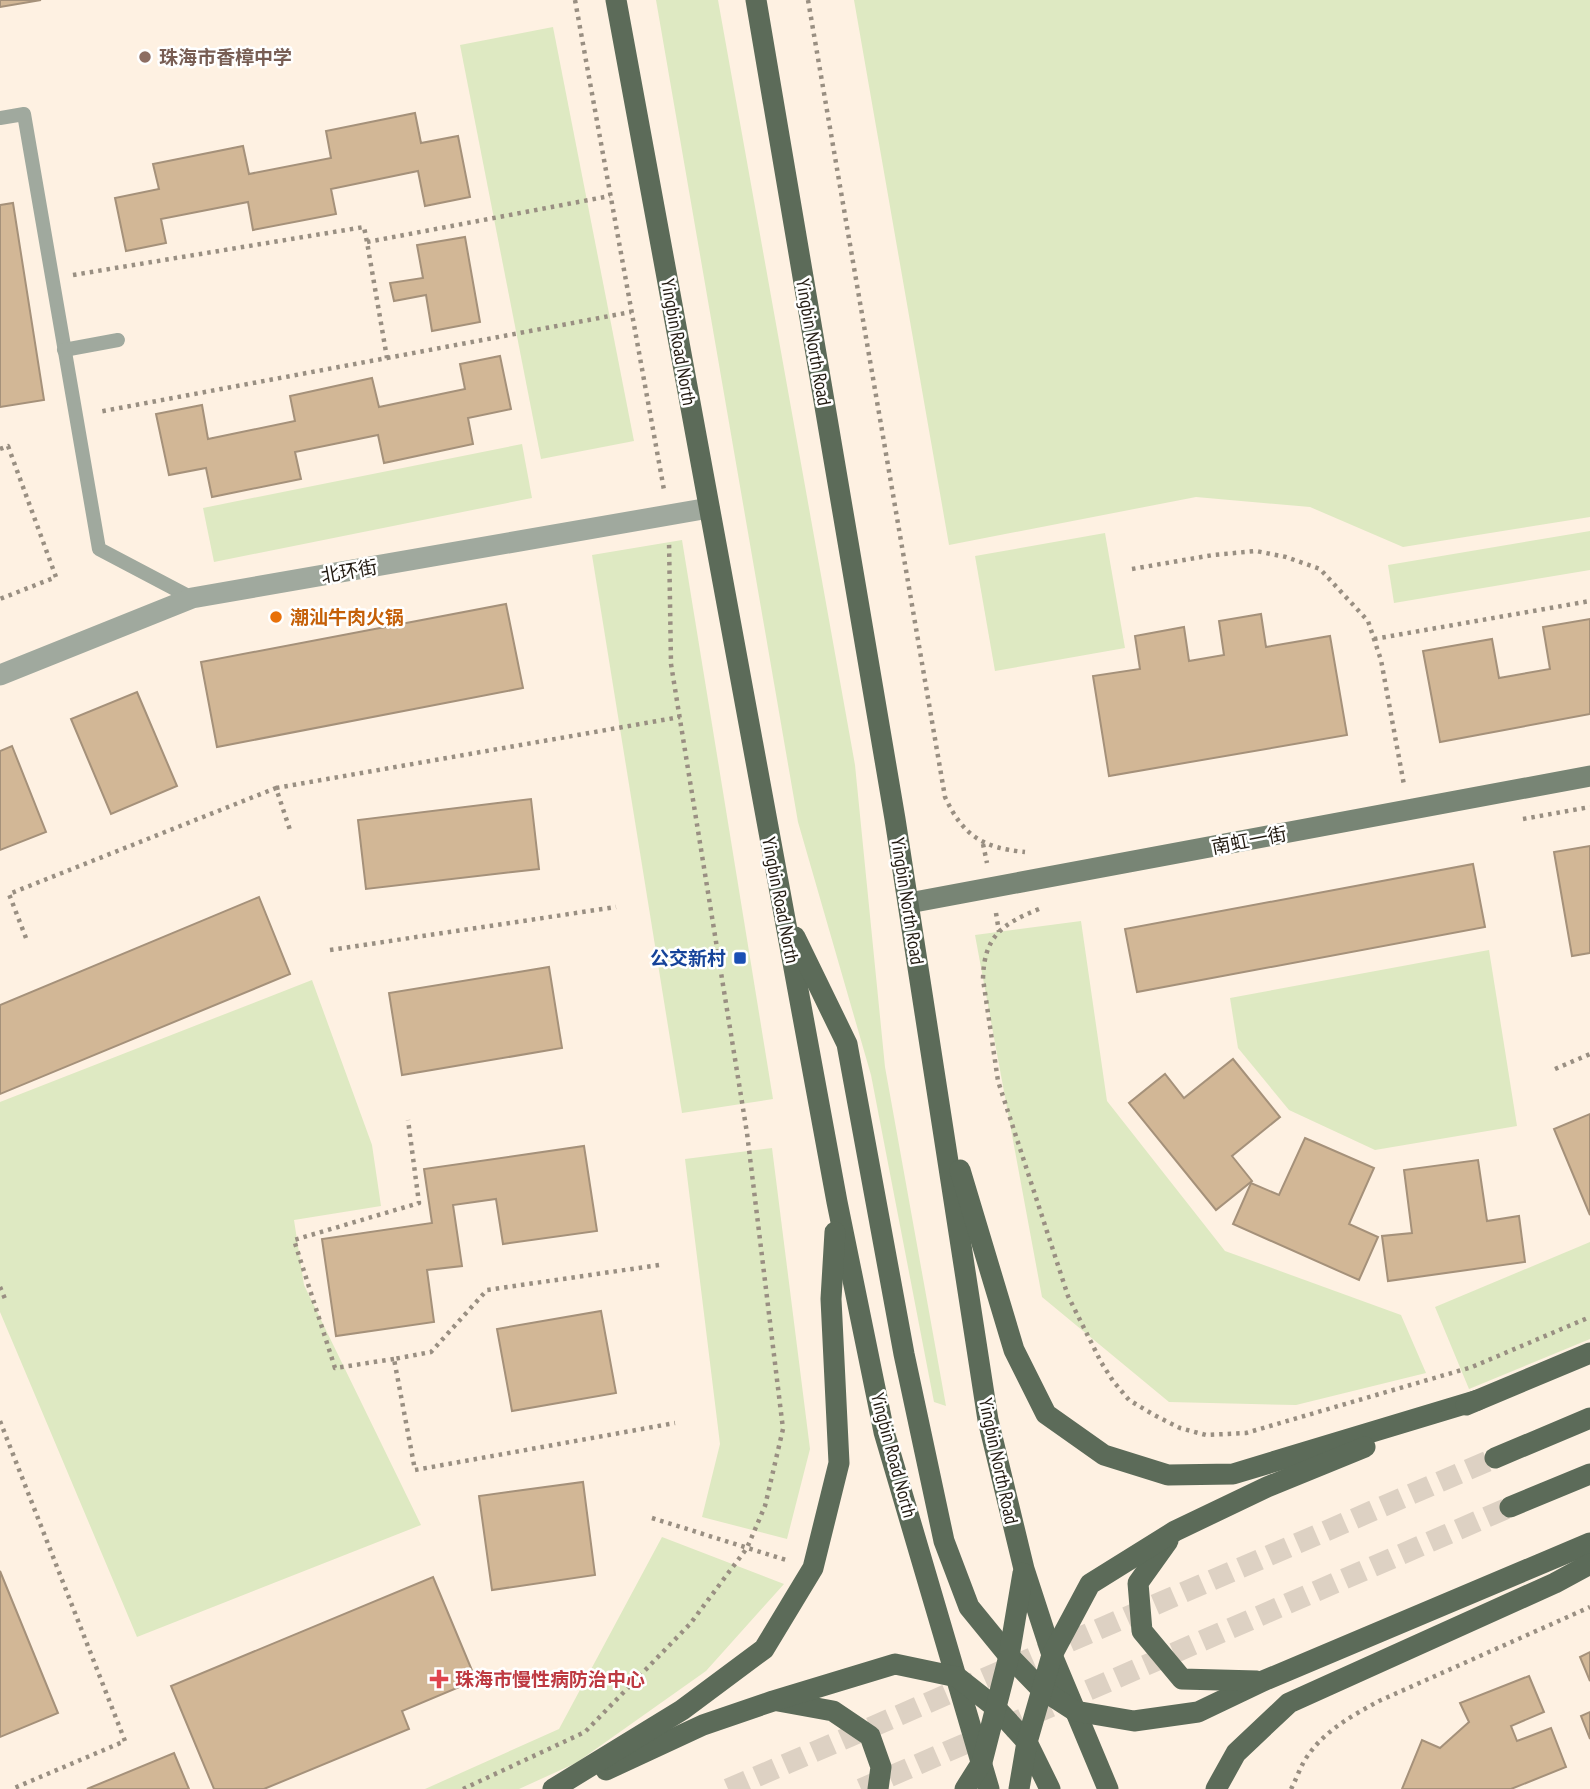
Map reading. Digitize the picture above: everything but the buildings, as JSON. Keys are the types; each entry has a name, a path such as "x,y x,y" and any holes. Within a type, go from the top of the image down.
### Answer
{"main road":[{"name":"Yingbin Road North","path":"616,0 837,1202 884,1432 989,1789"},
{"name":"Yingbin North Road","path":"756,0 909,903 988,1420 1024,1569 1052,1655 1108,1789"},
{"name":"南虹一街","path":"909,903 1590,776"},
{"path":"784,913 847,1044 904,1354 944,1541 969,1607 1009,1656 1041,1689 1075,1711 1134,1721 1198,1712 1263,1681 1590,1543"},
{"path":"937,1092 1014,1350 1046,1413 1104,1455 1168,1475 1233,1474 1478,1400"},
{"path":"553,1789 682,1710 764,1649 813,1568 839,1463 831,1300 837,1202"},
{"path":"1019,1789 1027,1742 1052,1655 1090,1584 1175,1531 1267,1487 1590,1353"},
{"path":"1495,1458 1590,1418"},
{"path":"1510,1507 1590,1474"},
{"path":"1175,1531 1138,1583 1142,1631 1182,1679 1263,1681"},
{"path":"1216,1789 1236,1754 1289,1703 1555,1583 1590,1564"},
{"path":"965,1789 982,1762 1009,1656 1024,1569"},
{"path":"565,1789 703,1725 895,1664 957,1677 995,1707 1027,1742 1049,1789"},
{"path":"773,1701 833,1711 870,1736 881,1767 878,1789"}],"street":[{"name":"北环街","path":"0,675 192,598 709,508"}],"lane":[{"path":"0,118 24,114 99,549 192,598"},
{"path":"64,350 118,340"}],"path":[{"path":"463,1789 585,1732 690,1625 747,1548 765,1506 783,1429 747,1133 671,664 668,515 575,0"},
{"path":"808,0 945,797 954,817 969,834 983,844 1002,850 1030,852"},
{"path":"367,242 610,196"},
{"path":"52,279 364,227 387,358"},
{"path":"76,416 631,312"},
{"path":"0,449 8,446 56,577 0,599"},
{"path":"1132,569 1213,555 1256,551 1286,557 1320,569 1368,621 1381,660 1409,810"},
{"path":"1374,639 1590,601"},
{"path":"26,937 9,894 276,788 680,717"},
{"path":"1390,784 1404,781"},
{"path":"276,788 290,830"},
{"path":"1522,820 1590,807"},
{"path":"330,950 616,907"},
{"path":"1044,907 1003,926 989,943 983,962 983,979 999,1081 1068,1296 1101,1362 1129,1400 1180,1428 1206,1435 1246,1433 1472,1367 1590,1317"},
{"path":"1555,1069 1590,1054"},
{"path":"408,1120 419,1203 294,1240 335,1368 431,1352 487,1290 659,1265"},
{"path":"0,1286 6,1301"},
{"path":"394,1359 415,1470 674,1423"},
{"path":"0,1421 125,1741 12,1789"},
{"path":"652,1518 813,1568"},
{"path":"1292,1788 1308,1755 1328,1733 1351,1716 1378,1701 1590,1607"}],"green space":[{"path":"656,0 718,0 855,765 885,1067 946,1406 934,1402 871,1075 798,822"},
{"path":"854,0 1590,0 1590,517 1403,547 1310,507 1196,497 949,545"},
{"path":"553,27 634,441 541,459 460,45"},
{"path":"522,444 532,498 214,562 203,508"},
{"path":"1590,531 1590,570 1394,603 1388,565"},
{"path":"1105,533 1125,648 995,671 975,556"},
{"path":"682,540 773,1099 682,1113 592,555"},
{"path":"1081,921 1107,1101 1225,1251 1401,1315 1426,1373 1296,1405 1169,1402 1042,1297 975,935"},
{"path":"1489,950 1517,1126 1375,1150 1289,1110 1238,1048 1230,998"},
{"path":"312,980 372,1145 381,1206 294,1220 304,1285 421,1525 137,1637 0,1312 0,1102"},
{"path":"772,1148 810,1449 787,1539 702,1517 720,1444 685,1159"},
{"path":"1590,1242 1590,1339 1469,1389 1435,1307"},
{"path":"662,1537 784,1584 706,1671 576,1763 519,1789 425,1789 559,1729"}],"tunnel":[{"path":"728,1789 1495,1458"},
{"path":"861,1789 1510,1507"}],"place":[{"name":"珠海市香樟中学","path":"145,57"},
{"name":"潮汕牛肉火锅","path":"276,617"},
{"name":"公交新村","path":"740,958"},
{"name":"珠海市慢性病防治中心","path":"439,1679"}]}
